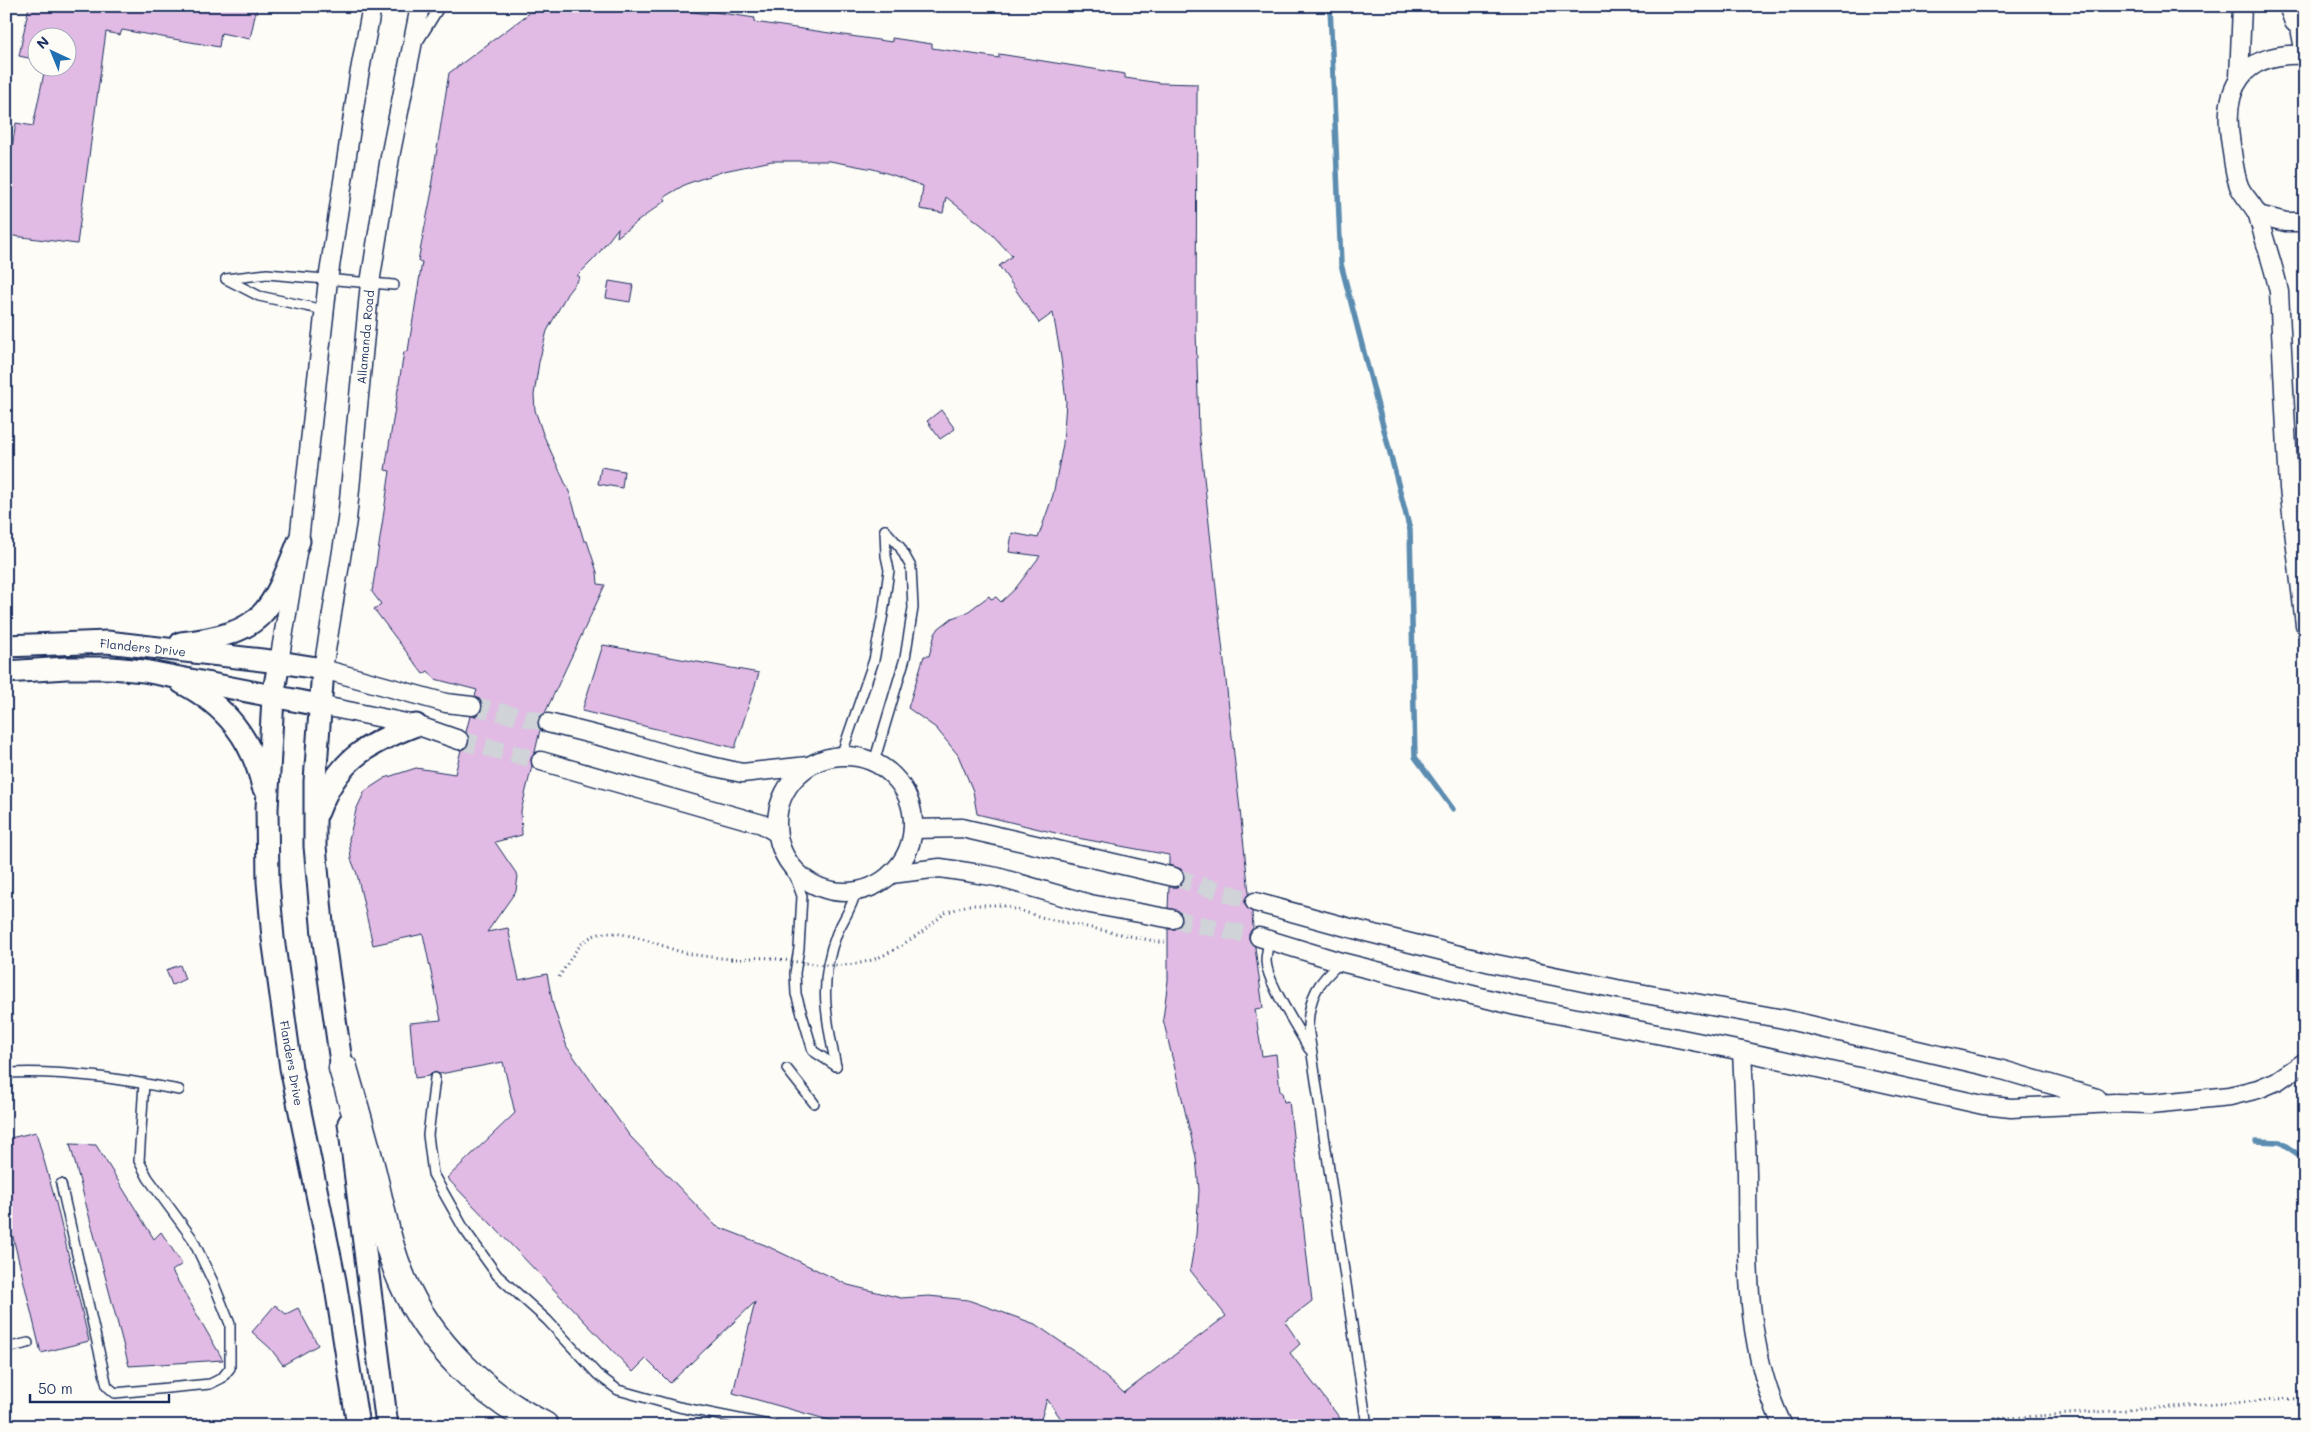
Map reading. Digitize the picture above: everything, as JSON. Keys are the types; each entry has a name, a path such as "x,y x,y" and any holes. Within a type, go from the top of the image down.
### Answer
{"highway":[{"path":"342,1068 366,1148 386,1237 402,1281 442,1346 483,1388 524,1416 544,1426"}],"street":[{"path":"278,662 299,541 328,280 359,76 372,6"},
{"name":"Allamanda Road","path":"323,669 347,520 370,283 408,64 420,6"},
{"path":"2239,78 2242,6"},
{"path":"2288,6 2294,22 2300,28 2305,55 2286,54 2266,59 2250,67 2239,78 2231,96 2228,109 2228,130 2234,168 2240,188 2252,202 2258,215 2267,251 2276,274 2279,292 2289,488 2305,625"},
{"path":"2258,215 2286,222 2305,222"},
{"path":"153,647 230,634 258,618 276,598 299,541"},
{"name":"Flanders Drive","path":"6,646 107,642 323,669"},
{"name":"Flanders Drive","path":"278,662 273,697 267,810 268,882 290,1058 335,1281 358,1425"},
{"name":"Flanders Drive","path":"6,672 112,668 167,675 319,705"},
{"path":"386,1426 342,1068 323,935 314,846 316,816 315,781 323,669 446,703 472,706"},
{"path":"167,675 206,698 219,708 239,729 256,762 267,810"},
{"path":"319,705 416,724 459,740"},
{"path":"548,723 693,762 742,773 810,766"},
{"path":"316,816 326,792 339,771 357,753 381,738 416,724"},
{"path":"855,756 874,762 890,771 906,791 911,803 913,829 907,854 891,874 869,888 843,892 820,888 799,875 784,856 777,833 776,821 782,798 796,776 810,766 829,757 855,756"},
{"path":"540,761 762,824 777,833"},
{"path":"913,829 971,830 1174,877"},
{"path":"891,874 940,868 967,872 997,877 1090,904 1172,919"},
{"path":"1255,902 1491,963 1617,989 1784,1019 1998,1069 2115,1103"},
{"path":"1264,939 1341,962 1516,1006 1742,1051 1984,1105 2011,1108 2115,1103 2168,1103 2230,1096 2258,1089 2277,1081 2305,1062"},
{"path":"1742,1051 1748,1266 1756,1351 1771,1402 1783,1426"}],"lane":[{"path":"408,64 423,32 440,6"},
{"path":"324,310 258,296 226,280 267,274 394,285"},
{"path":"840,756 874,660 889,570 886,556 885,530 900,547 911,567 913,608 905,658 874,762"},
{"path":"791,866 802,896 799,948 795,973 796,994 813,1051 836,1066 828,1028 824,981 838,933 852,908 856,891"},
{"path":"1264,939 1268,970 1313,1055"},
{"path":"1341,962 1316,987 1310,1003 1308,1028 1367,1426"},
{"path":"787,1069 814,1103"},
{"path":"6,1073 59,1072 107,1077 179,1090"},
{"path":"435,1078 428,1135 433,1174 464,1229 497,1275 547,1320 597,1374 618,1390 679,1407 774,1426"},
{"path":"61,1184 107,1386 115,1393 210,1384 222,1378 230,1368 230,1324 192,1238 148,1178 140,1161 144,1083"},
{"path":"6,1348 28,1343"}],"path":[{"path":"560,977 578,948 593,936 615,934 640,938 680,952 731,959 768,958 823,966 872,960 922,932 945,913 968,905 1001,905 1125,936 1164,942"},
{"path":"1890,1426 2305,1398"}],"building":[{"path":"29,6 257,6 250,39 221,33 219,47 122,30 120,35 106,32 77,244 6,235 6,160 10,160 16,123 33,126 43,78 78,78 78,28 28,28 28,58 19,56"},
{"path":"539,6 657,6 707,14 708,11 755,18 754,22 892,42 892,38 932,44 932,48 999,58 999,54 1125,74 1125,78 1160,83 1197,84 1196,329 1199,431 1249,893 1245,899 1245,904 1252,912 1253,928 1249,933 1249,939 1255,947 1263,1008 1255,1009 1262,1056 1276,1054 1280,1092 1282,1092 1284,1102 1289,1101 1312,1301 1285,1322 1300,1344 1290,1353 1346,1426 1066,1426 1047,1399 1039,1426 850,1426 733,1393 755,1302 670,1383 646,1359 633,1372 447,1178 515,1113 503,1062 440,1074 433,1072 429,1076 415,1078 410,1023 441,1020 423,934 373,945 357,874 351,859 349,839 356,810 365,791 385,778 416,768 455,774 461,750 469,743 466,732 470,716 477,716 482,708 482,701 475,696 477,690 435,679 428,671 423,674 374,609 381,604 372,592 390,471 385,470 404,352 408,351 422,262 418,261 433,186 431,187 449,73","holes":["772,161 830,161 873,169 923,186 920,209 943,213 946,197 989,231 1012,256 999,266 1039,323 1053,313 1066,402 1063,444 1053,495 1038,538 1012,533 1009,552 1040,556 1015,589 1001,602 996,597 991,599 989,596 966,613 952,618 939,628 935,634 929,656 924,656 908,708 936,728 958,755 973,791 977,814 1072,837 1169,855 1169,865 1181,869 1184,873 1181,885 1169,887 1168,908 1179,911 1182,920 1176,929 1168,929 1168,980 1163,1019 1196,1157 1199,1190 1196,1235 1190,1270 1226,1316 1124,1393 1083,1357 1035,1324 968,1300 929,1296 901,1298 848,1285 765,1245 716,1226 629,1135 567,1047 553,1005 547,974 519,980 508,928 487,932 516,891 518,876 495,842 522,835 521,811 532,766 531,759 535,752 540,730 538,720 545,713 605,585 598,584 597,572 587,541 584,541 570,494 543,434 535,410 534,395 539,362 547,331 567,294 580,277 577,276 595,258 618,228 617,237 666,200 664,197 686,184 724,171"]},
{"path":"609,281 633,285 630,302 606,298"},
{"path":"941,410 955,429 940,439 927,421"},
{"path":"601,467 624,471 622,488 598,484"},
{"path":"603,645 759,673 735,748 582,711"},
{"path":"180,965 185,979 172,985 166,970"},
{"path":"36,1132 56,1203 89,1341 41,1353 6,1208 6,1139"},
{"path":"70,1144 96,1145 154,1239 161,1232 182,1264 172,1271 223,1360 129,1366"},
{"path":"275,1305 286,1314 298,1308 318,1345 283,1365 270,1348 252,1332"}],"waterway":[{"path":"1330,6 1341,264 1410,530 1415,757 1453,809"},
{"path":"2256,1141 2280,1142 2305,1159"}],"tunnel":[{"path":"472,706 548,723"},
{"path":"459,740 541,761"},
{"path":"1174,877 1255,902"},
{"path":"1172,919 1259,937"}]}
